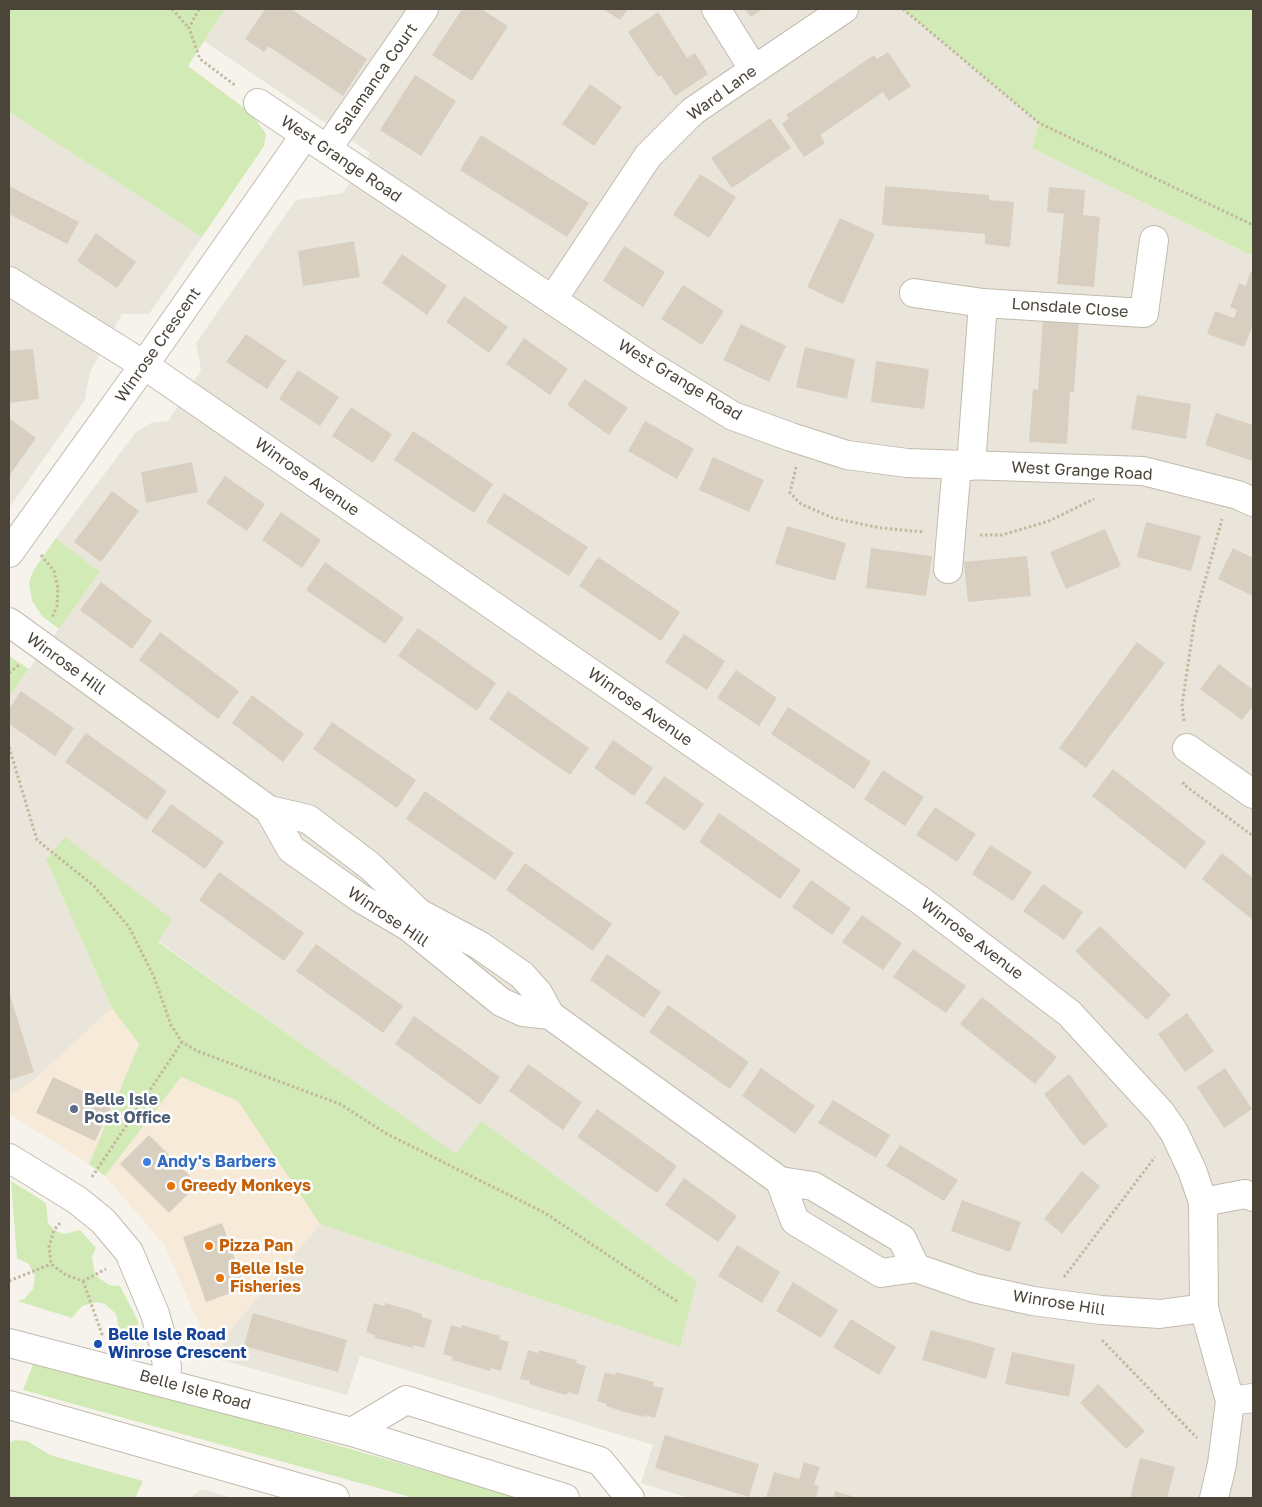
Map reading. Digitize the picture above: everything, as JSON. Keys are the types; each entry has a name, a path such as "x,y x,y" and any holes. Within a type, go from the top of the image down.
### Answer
{"street":[{"name":"Salamanca Court","path":"316,142 424,9"},
{"path":"716,9 754,70"},
{"name":"Ward Lane","path":"553,299 648,156 693,111 844,9"},
{"name":"West Grange Road","path":"258,103 652,366 733,416 791,437 847,454 907,463 1143,471 1241,497"},
{"name":"Winrose Crescent","path":"14,546 144,365 316,142"},
{"name":"Lonsdale Close","path":"914,293 983,303 1144,313 1154,240"},
{"name":"Winrose Avenue","path":"9,281 144,365 920,900 1069,1013 1161,1113 1174,1132 1192,1170 1203,1202 1204,1308 1242,1400 1222,1464 1214,1498"},
{"path":"948,569 964,465 983,303"},
{"name":"Winrose Hill","path":"9,622 269,810 308,819 370,866 414,920 479,945 522,975 538,993 550,1015 780,1181 813,1186 902,1239 916,1268"},
{"path":"1187,748 1253,794"},
{"path":"9,1158 77,1200 103,1221 129,1252 155,1314 165,1349 167,1368 165,1382"},
{"name":"Winrose Hill","path":"780,1181 795,1221 881,1273 916,1268 974,1288 1057,1304 1160,1314 1204,1308"},
{"path":"1203,1202 1245,1194 1253,1196"},
{"name":"Belle Isle Road","path":"9,1343 352,1432 565,1498"},
{"path":"352,1432 406,1400 600,1461 630,1498"},
{"path":"9,1405 334,1498"}],"path":[{"path":"172,9 189,28 200,59 258,103"},
{"path":"189,28 199,9"},
{"path":"903,9 1039,123 1253,225"},
{"path":"1187,748 1182,705 1195,617 1241,497"},
{"path":"9,673 21,663 50,622 57,606 58,588 54,571 43,557 14,546"},
{"path":"9,747 37,840 94,886 129,927 154,977 171,1026 182,1042 197,1051 340,1104 387,1134 545,1213 678,1302"},
{"path":"129,1252 103,1271 83,1281 66,1276 51,1264 49,1247 54,1230 77,1200 182,1042"},
{"path":"1174,1132 1057,1304 1222,1464"},
{"path":"9,1281 51,1264"},
{"path":"83,1281 114,1370"}],"shaded area":[{"path":"225,9 903,9 1039,123 1032,148 1253,256 1253,1498 689,1498 641,1483 653,1445 360,1356 347,1395 218,1359 224,1337 320,1224 680,1347 697,1281 481,1122 456,1155 158,941 172,919 46,860 112,1008 33,1081 9,1095 9,697 100,572 56,538 136,432 151,423 168,421 201,370 196,343 296,200 343,193 370,153 204,41"},
{"path":"9,112 202,237 149,314 122,314 90,372 85,400 9,508"},
{"path":"112,1008 139,1044 89,1164 9,1114 9,1095 33,1081"},
{"path":"181,1077 238,1101 320,1224 224,1337 218,1359 192,1309 165,1246 105,1176"},
{"path":"202,1489 234,1498 190,1498"}],"green space":[{"path":"9,9 225,9 188,66 251,113 266,134 264,146 202,237 9,112"},
{"path":"903,9 1253,9 1253,256 1032,148 1039,123"},
{"path":"56,538 100,572 59,629 42,616 32,601 29,583 33,571"},
{"path":"9,656 29,669 9,697"},
{"path":"65,837 172,919 158,942 456,1154 481,1121 697,1281 680,1347 320,1224 238,1101 181,1077 105,1176 89,1164 139,1044 112,1008 46,860"},
{"path":"11,1181 46,1203 48,1223 54,1230 64,1234 80,1230 96,1248 92,1257 95,1275 109,1285 120,1286 138,1321 139,1335 119,1329 116,1314 105,1304 97,1302 82,1306 72,1318 17,1301 24,1299 33,1289 35,1276 29,1264 17,1258"},
{"path":"34,1362 218,1411 521,1498 414,1498 23,1390"},
{"path":"15,1440 27,1441 50,1455 143,1481 135,1498 9,1498 9,1443"}],"building":[{"path":"265,9 291,9 367,59 343,96 268,46 264,52 245,39"},
{"path":"462,9 481,9 508,26 472,81 432,55"},
{"path":"603,9 628,9 620,20"},
{"path":"745,9 763,9 751,17"},
{"path":"658,12 687,58 695,53 708,74 675,96 661,75 658,77 628,32"},
{"path":"888,52 911,86 889,101 883,92 820,135 825,143 804,157 782,124 789,118 786,115 874,55 877,59"},
{"path":"415,75 456,101 421,156 380,130"},
{"path":"590,84 622,107 594,146 562,124"},
{"path":"770,118 791,148 732,188 711,158"},
{"path":"481,135 589,203 567,237 460,170"},
{"path":"700,174 736,197 709,238 673,215"},
{"path":"9,186 79,222 67,244 9,214"},
{"path":"885,186 989,195 989,200 1014,202 1010,247 985,244 985,234 882,225"},
{"path":"1049,187 1085,190 1083,215 1100,217 1094,287 1057,284 1064,214 1047,212"},
{"path":"840,218 875,234 843,304 807,287"},
{"path":"96,233 136,262 117,288 77,261"},
{"path":"354,241 360,277 303,286 298,251"},
{"path":"624,246 665,272 643,307 603,281"},
{"path":"402,254 447,286 427,315 382,283"},
{"path":"1250,272 1253,273 1253,325 1244,347 1207,334 1215,311 1234,318 1237,310 1230,307 1239,283 1246,286"},
{"path":"683,285 724,311 702,345 661,319"},
{"path":"464,296 508,327 489,353 446,322"},
{"path":"1043,318 1079,320 1074,392 1070,392 1067,444 1029,442 1033,389 1038,390"},
{"path":"741,324 786,346 769,382 723,360"},
{"path":"246,334 286,361 267,389 226,362"},
{"path":"524,338 568,369 550,395 506,364"},
{"path":"805,347 855,359 847,399 796,387"},
{"path":"33,349 39,399 9,403 9,351"},
{"path":"876,361 929,369 924,409 871,402"},
{"path":"298,370 339,397 320,426 279,399"},
{"path":"585,379 628,408 609,435 567,405"},
{"path":"1137,395 1191,404 1186,439 1131,429"},
{"path":"351,407 392,434 373,463 332,436"},
{"path":"1216,413 1253,425 1253,461 1205,445"},
{"path":"9,418 36,438 9,476"},
{"path":"645,421 694,449 677,479 628,451"},
{"path":"413,431 493,484 474,513 394,460"},
{"path":"713,457 764,480 749,512 699,490"},
{"path":"192,462 198,492 146,503 141,472"},
{"path":"225,476 265,504 247,531 206,503"},
{"path":"112,491 139,511 101,562 74,542"},
{"path":"504,493 588,547 569,576 486,522"},
{"path":"281,512 321,540 302,568 262,540"},
{"path":"1146,522 1201,536 1191,571 1137,557"},
{"path":"787,526 846,543 835,581 775,564"},
{"path":"1105,529 1121,566 1066,589 1050,552"},
{"path":"871,548 932,556 926,596 866,588"},
{"path":"1233,548 1253,558 1253,596 1218,579"},
{"path":"1027,556 1031,596 968,602 964,562"},
{"path":"598,557 680,612 661,641 579,586"},
{"path":"325,562 404,618 385,644 306,590"},
{"path":"101,582 152,621 132,649 80,610"},
{"path":"418,628 496,683 477,711 398,656"},
{"path":"160,632 239,691 218,719 139,660"},
{"path":"684,634 725,661 707,690 665,662"},
{"path":"1137,642 1165,663 1086,768 1059,748"},
{"path":"1219,664 1253,690 1253,706 1242,720 1200,689"},
{"path":"736,670 777,698 759,726 717,698"},
{"path":"21,691 74,728 55,756 9,724 9,709"},
{"path":"508,691 589,748 570,775 489,719"},
{"path":"252,695 304,734 283,762 232,723"},
{"path":"788,707 871,762 854,789 771,734"},
{"path":"332,722 416,780 397,808 313,749"},
{"path":"86,733 167,791 147,820 65,762"},
{"path":"613,740 653,768 634,796 594,768"},
{"path":"1113,769 1206,842 1185,869 1092,796"},
{"path":"883,770 924,797 905,826 864,799"},
{"path":"664,776 704,804 685,831 645,803"},
{"path":"425,791 514,853 495,880 406,819"},
{"path":"171,804 224,842 205,869 151,831"},
{"path":"935,807 976,834 957,862 916,835"},
{"path":"719,813 801,870 780,899 699,842"},
{"path":"990,845 1032,872 1013,901 972,874"},
{"path":"1222,853 1253,878 1253,920 1202,879"},
{"path":"525,863 612,924 593,951 506,890"},
{"path":"219,872 304,933 284,961 199,900"},
{"path":"811,880 851,908 832,935 792,907"},
{"path":"1043,884 1083,912 1064,940 1023,911"},
{"path":"862,915 902,943 883,970 842,942"},
{"path":"1100,926 1171,995 1147,1020 1075,951"},
{"path":"316,944 403,1006 383,1033 296,971"},
{"path":"913,949 966,986 946,1013 893,977"},
{"path":"607,954 661,992 644,1018 590,980"},
{"path":"9,992 34,1072 9,1080"},
{"path":"982,997 1057,1057 1035,1084 960,1024"},
{"path":"668,1005 749,1062 730,1089 649,1032"},
{"path":"1187,1013 1214,1051 1185,1072 1158,1034"},
{"path":"414,1016 500,1077 480,1105 395,1044"},
{"path":"528,1064 582,1102 563,1130 509,1091"},
{"path":"761,1068 815,1106 795,1134 742,1096"},
{"path":"1225,1068 1252,1109 1224,1128 1197,1087"},
{"path":"1069,1074 1108,1126 1083,1146 1044,1094"},
{"name":"Belle Isle Post Office","path":"53,1077 112,1105 95,1141 36,1113"},
{"path":"833,1100 890,1135 876,1158 818,1123"},
{"path":"597,1109 677,1166 657,1193 577,1137"},
{"path":"149,1135 198,1184 169,1213 120,1164"},
{"path":"900,1145 958,1180 944,1201 886,1166"},
{"path":"1082,1171 1100,1186 1062,1234 1044,1219"},
{"path":"684,1178 737,1216 718,1242 665,1205"},
{"path":"962,1200 1021,1222 1010,1252 951,1231"},
{"path":"222,1223 245,1288 206,1302 183,1237"},
{"path":"737,1245 780,1272 762,1303 718,1276"},
{"path":"793,1282 838,1310 821,1338 776,1311"},
{"path":"374,1303 384,1306 385,1303 403,1308 422,1314 422,1317 432,1320 424,1348 413,1345 413,1348 375,1338 375,1335 366,1332"},
{"path":"253,1313 347,1340 338,1372 244,1346"},
{"path":"851,1319 896,1347 879,1375 833,1347"},
{"path":"451,1325 461,1328 462,1325 500,1336 499,1339 509,1342 501,1371 491,1368 490,1371 452,1360 453,1357 443,1354"},
{"path":"931,1330 995,1348 986,1379 922,1360"},
{"path":"528,1350 538,1353 539,1350 577,1360 576,1363 586,1366 578,1395 568,1392 567,1395 548,1390 529,1384 530,1381 520,1379"},
{"path":"1012,1352 1075,1365 1069,1397 1005,1384"},
{"path":"605,1372 615,1375 616,1372 654,1382 653,1386 664,1388 655,1418 625,1412 597,1401"},
{"path":"1098,1384 1145,1431 1126,1449 1080,1403"},
{"path":"665,1435 759,1464 749,1497 655,1468"},
{"path":"1140,1458 1175,1467 1167,1498 1130,1498"},
{"path":"804,1462 820,1467 814,1484 819,1486 816,1498 766,1498 774,1472 799,1479"},
{"path":"835,1491 858,1498 833,1498"}],"place":[{"name":"Belle Isle Post Office","path":"74,1109"},
{"name":"Andy's Barbers","path":"147,1162"},
{"name":"Greedy Monkeys","path":"171,1186"},
{"name":"Pizza Pan","path":"209,1246"},
{"name":"Belle Isle Fisheries","path":"220,1278"},
{"name":"Belle Isle Road Winrose Crescent","path":"98,1344"}]}
